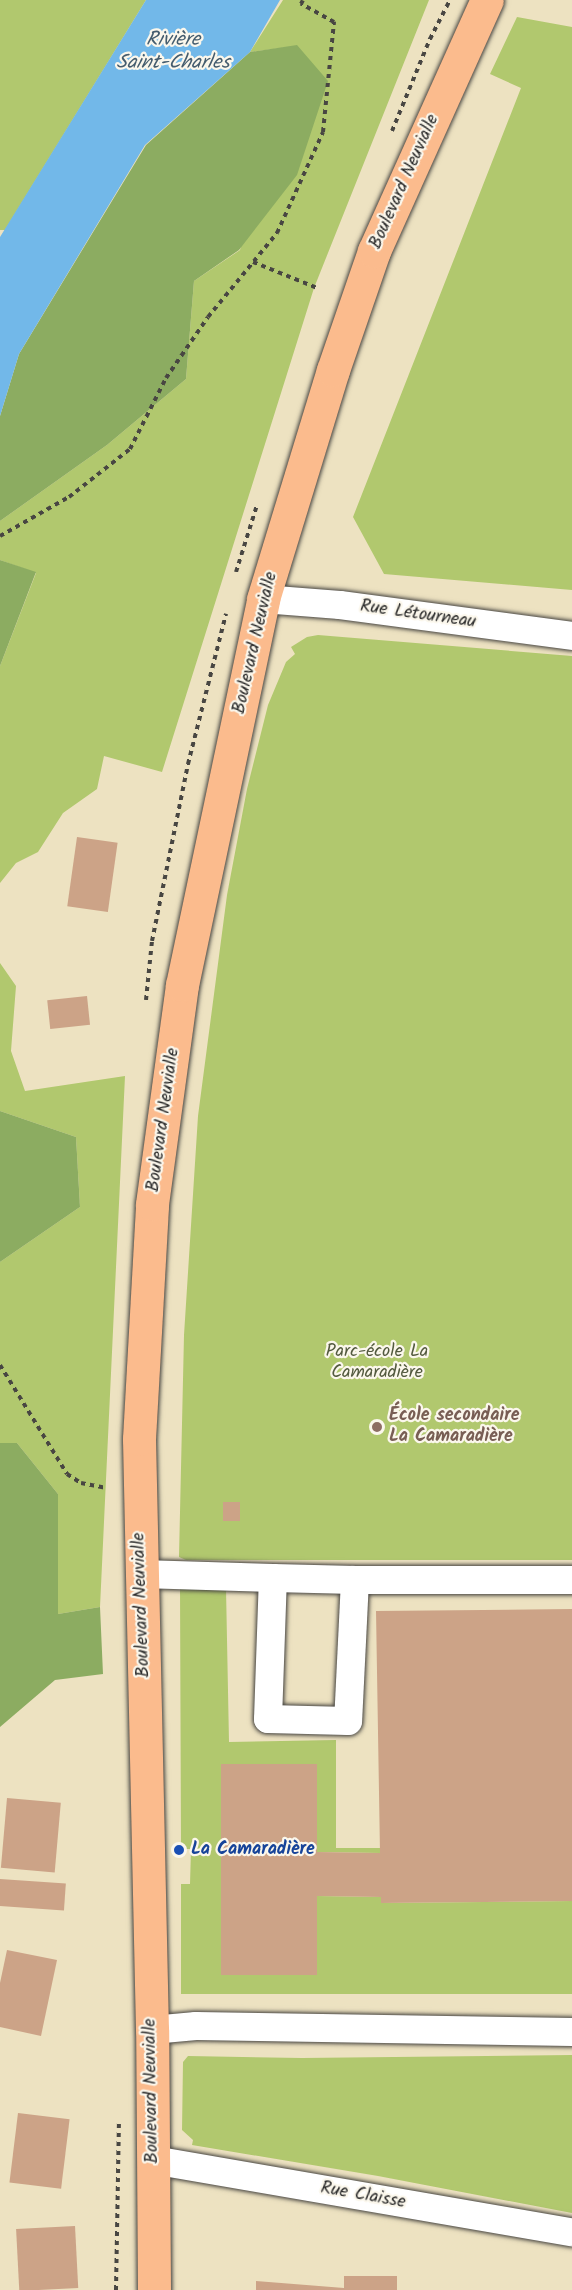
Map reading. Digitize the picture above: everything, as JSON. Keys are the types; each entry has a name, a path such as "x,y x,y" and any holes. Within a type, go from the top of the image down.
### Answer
{"main road":[{"name":"Boulevard Neuvialle","path":"154,2290 152,2030 139,1439 152,1204 182,985 263,599 333,370 374,251 487,0"}],"street":[{"name":"Rue Létourneau","path":"263,599 340,605 572,636"},
{"path":"141,1574 355,1580 572,1580"},
{"path":"273,1578 268,1719 348,1721 355,1580"},
{"path":"152,2030 196,2026 572,2032"},
{"name":"Rue Claisse","path":"153,2160 572,2232"}],"path":[{"path":"0,536 69,497 130,449 166,378 208,317 277,233 323,132 334,22 301,4 303,0"},
{"path":"430,39 450,0"},
{"path":"253,261 317,288"},
{"path":"0,1365 67,1474 81,1483 107,1488"},
{"path":"116,2232 116,2290"}],"green space":[{"path":"0,0 146,0 5,230 0,230"},
{"path":"283,0 429,0 314,288 162,772 104,756 97,789 63,813 38,852 16,863 0,883 0,666 36,573 0,560 0,521 107,445 186,379 194,281 240,250 297,46 250,52"},
{"path":"517,17 572,27 572,590 384,574 353,517 521,88 490,74"},
{"path":"297,45 328,81 297,175 239,250 194,281 186,379 107,445 0,521 0,416 19,354 146,145 250,52"},
{"path":"0,560 36,572 0,666"},
{"name":"Parc-école La Camaradière","path":"318,635 572,656 572,1560 186,1560 179,1557 184,1335 198,1116 227,895 247,789 268,705 286,662 295,654 291,647 307,637"},
{"path":"0,963 16,986 11,1051 25,1091 125,1076 100,1607 58,1614 58,1494 17,1443 0,1443 0,1262 80,1207 76,1137 0,1111"},
{"path":"0,1111 76,1137 80,1207 0,1262"},
{"path":"0,1443 17,1443 58,1494 58,1614 100,1607 103,1674 55,1680 0,1727"},
{"path":"180,1587 226,1588 229,1742 336,1740 336,1848 380,1848 380,1853 317,1852 317,1764 221,1764 221,1975 317,1975 317,1896 381,1897 381,1903 572,1901 572,1994 181,1994 181,1884 190,1884 191,1849 181,1849"},
{"path":"572,2055 572,2213 378,2176 192,2145 193,2140 182,2130 183,2062 188,2056 302,2058"}],"water":[{"name":"Rivière Saint-Charles","path":"146,0 280,0 250,52 145,145 19,354 0,416 0,237"}],"building":[{"path":"77,837 118,843 108,912 67,906"},
{"path":"87,996 90,1025 50,1029 47,1000"},
{"path":"223,1502 240,1502 240,1521 223,1521"},
{"path":"572,1609 572,1901 381,1903 381,1897 317,1896 317,1975 221,1975 221,1764 317,1764 317,1852 380,1853 376,1611"},
{"path":"7,1798 61,1803 55,1872 1,1868"},
{"path":"0,1879 66,1884 64,1911 0,1906"},
{"path":"7,1950 57,1960 41,2036 0,2027 0,1983"},
{"path":"18,2113 70,2119 61,2189 9,2182"},
{"path":"75,2226 78,2288 19,2290 16,2229"},
{"path":"344,2276 397,2276 397,2290 256,2290 256,2281 344,2288"}],"place":[{"name":"École secondaire La Camaradière","path":"377,1427"},
{"name":"La Camaradière","path":"179,1850"}]}
